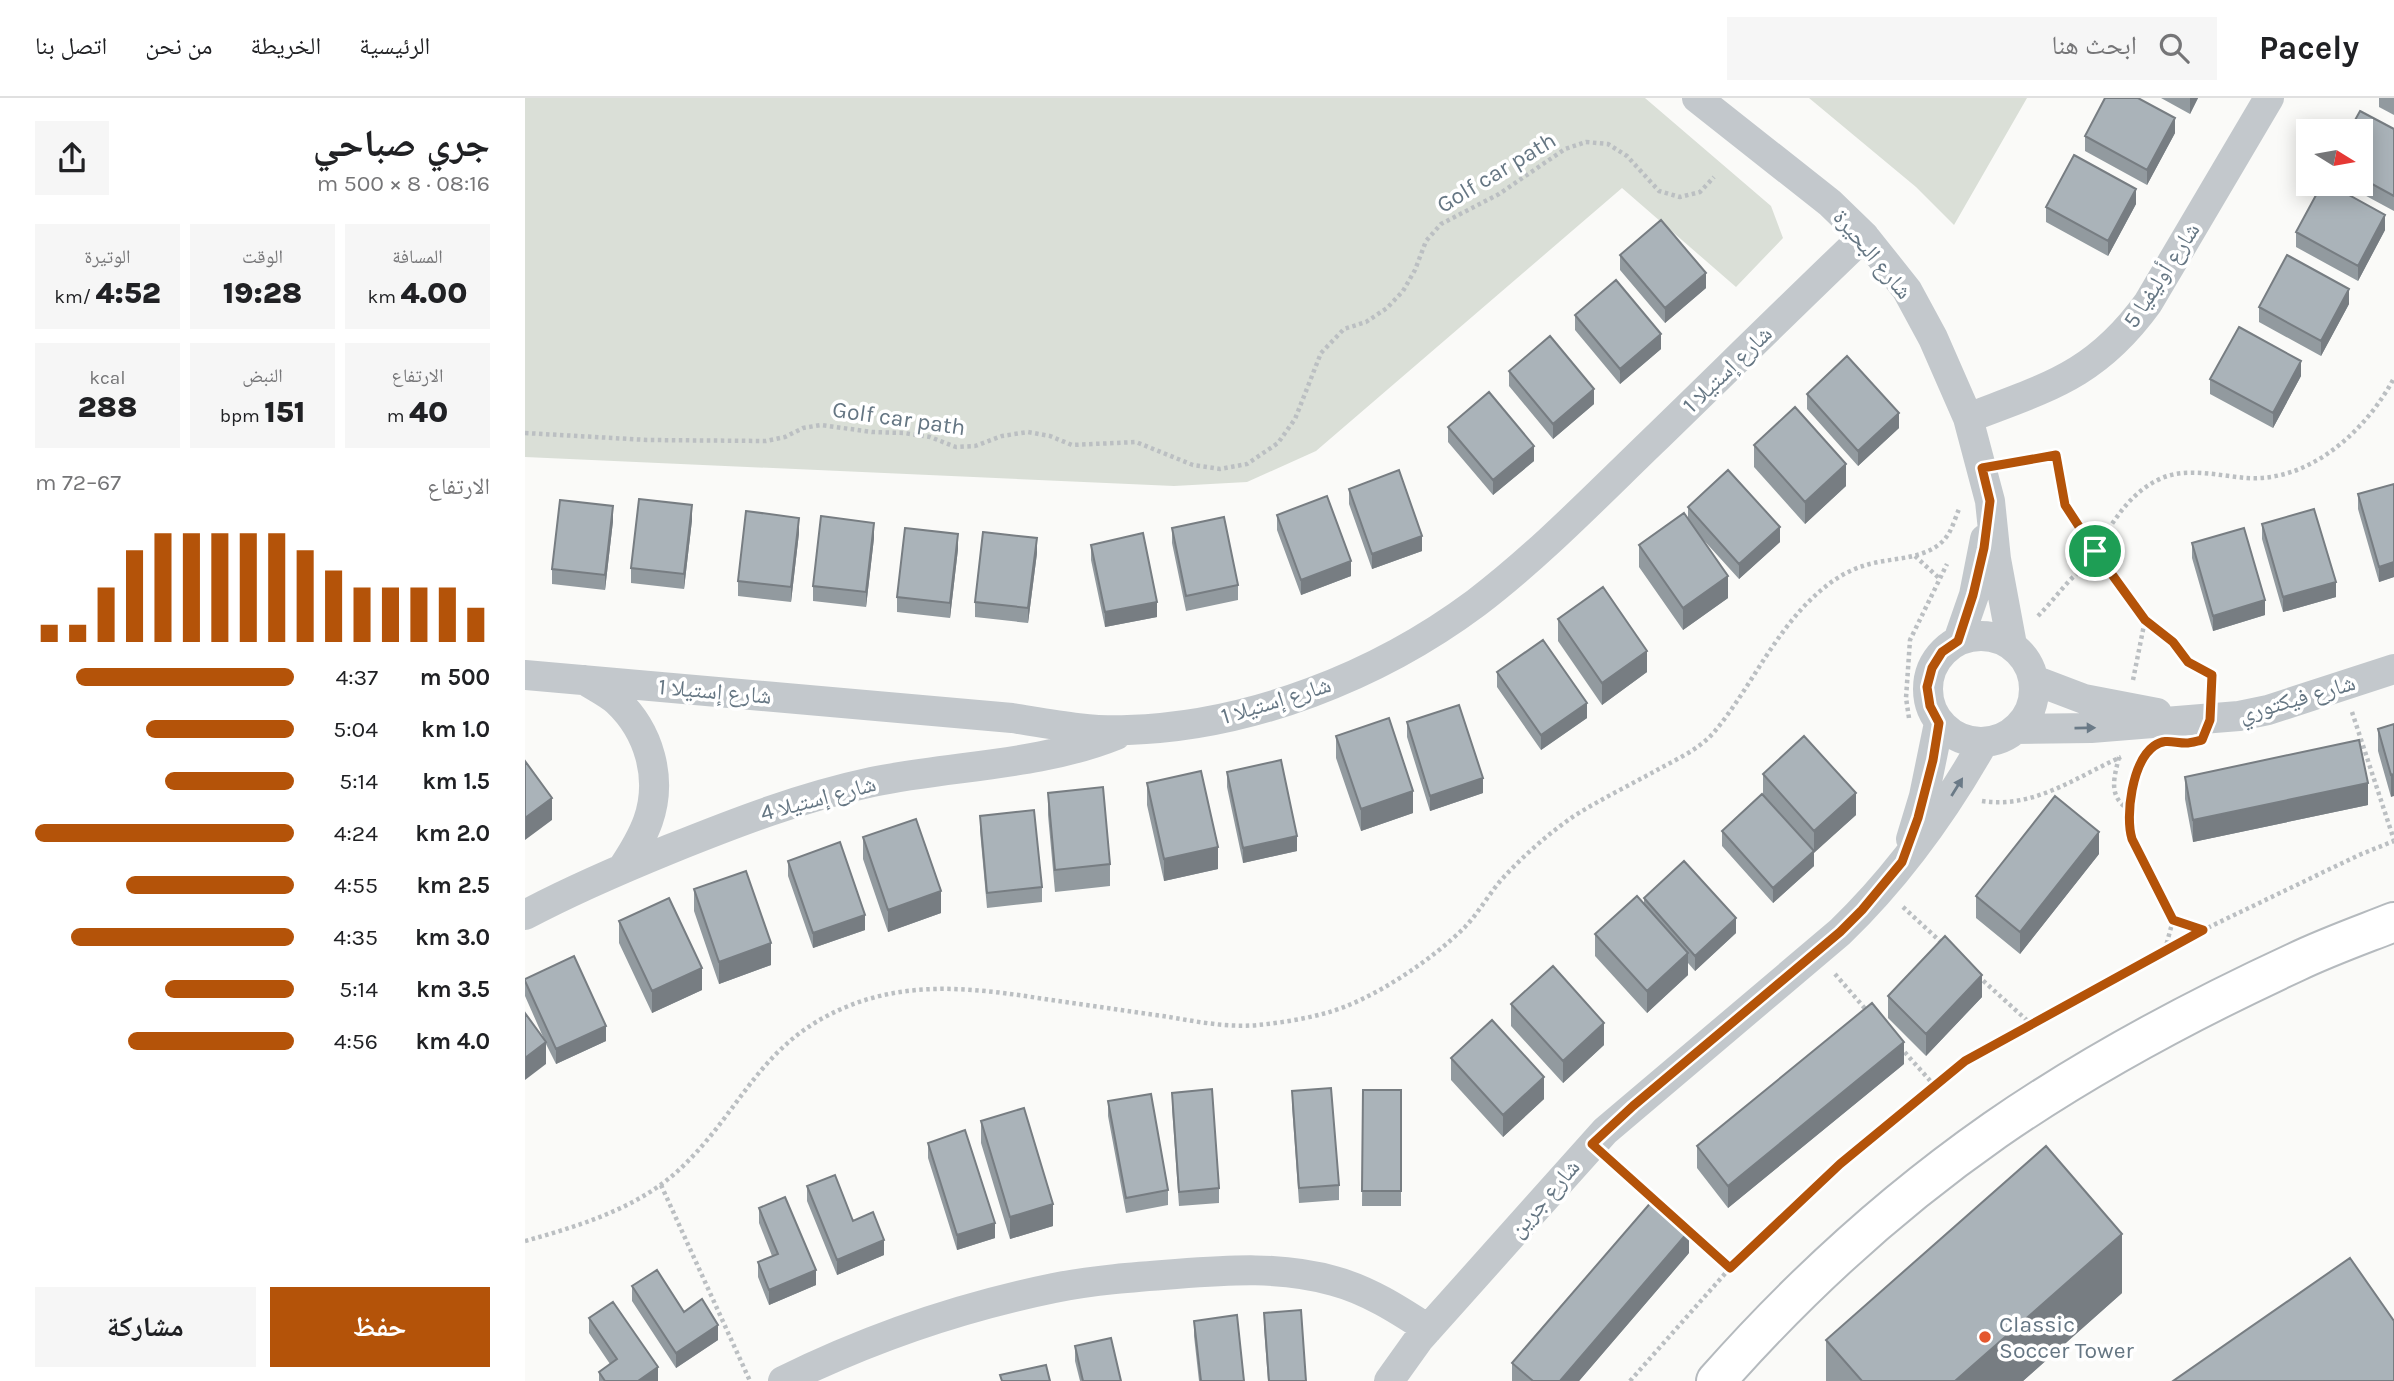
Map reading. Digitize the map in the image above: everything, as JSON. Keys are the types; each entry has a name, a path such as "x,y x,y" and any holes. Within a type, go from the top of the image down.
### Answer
{"main road":[{"path":"1716,1381 1749,1343 1826,1266 1908,1195 1995,1130 2086,1071 2181,1019 2297,961 2394,922"}],"street":[{"name":"شارع البحيرة","path":"1697,98 1830,203 1864,236 1907,290 1933,338 1968,418 1990,501 1996,559 2012,645"},
{"name":"شارع أوليفيا 5","path":"1968,418 2066,379 2090,365 2131,326 2148,303 2269,98"},
{"name":"شارع إستيلا 1","path":"525,675 582,678 1126,731 1199,722 1271,705 1326,687 1378,663 1428,635 1476,603 1570,522 1864,236"},
{"name":"شارع البحيرة","path":"1958,641 1979,572 1990,501"},
{"path":"1976,636 1995,637 2012,645 2030,666 2034,680 2034,698 2028,715 2016,729 2001,739 1983,743 1966,741 1952,734 1939,723 1930,706 1927,687 1932,668 1942,652 1958,641 1976,636"},
{"name":"شارع فيكتوري","path":"2016,729 2091,728 2204,720 2268,710 2394,668"},
{"path":"582,678 615,699 633,718 646,741 653,767 654,794 649,820 622,869"},
{"name":"شارع فيكتوري","path":"2034,680 2084,699 2204,720"},
{"name":"شارع جرين","path":"1902,862 1924,796 1939,723"},
{"name":"شارع إستيلا 4","path":"525,915 622,869 775,807 877,781 1047,756 1074,750 1126,731"},
{"name":"شارع جرين","path":"1389,1381 1428,1329 1592,1144 1855,918 1902,862 1951,796 1983,743"},
{"path":"783,1381 923,1323 989,1303 1056,1288 1125,1278 1218,1270 1284,1271 1335,1281 1384,1301 1428,1329"}],"path":[{"name":"Golf car path","path":"525,433 647,440 766,441 785,437 803,428 821,425 930,437 955,447 975,446 1002,436 1028,432 1049,436 1072,445 1136,442 1193,465 1206,467 1220,469 1247,464 1278,443 1295,419 1321,353 1344,329 1366,321 1387,308 1403,291 1415,270 1426,241 1441,224 1499,194 1565,149 1585,142 1608,144 1627,156 1659,191 1680,197 1700,192 1714,177"},
{"path":"2012,645 2084,568 2129,500 2163,478 2202,474 2263,479 2305,467 2341,443 2361,425 2394,378"},
{"path":"1982,468 2056,455 2065,505 2095,551 2145,620 2173,642 2188,662 2212,675 2204,720"},
{"path":"525,1241 568,1229 616,1210 661,1185 701,1148 763,1065 783,1044 810,1024 846,1007 882,995 914,989 955,988 1216,1024 1254,1026 1329,1013 1371,994 1433,956 1467,925 1503,879 1538,843 1574,817 1687,754 1713,734 1770,650 1801,610 1825,587 1864,565 1915,556 1934,548 1948,536 1962,503 1955,541"},
{"path":"1915,556 1940,579"},
{"path":"1909,724 1906,698 1910,640 1948,562"},
{"path":"1630,1381 1730,1268 1840,1164 1965,1061 2203,930 2394,840 2343,685"},
{"path":"2153,747 2134,783 2128,809 2128,825 2132,839 2173,920 2165,950"},
{"path":"2139,754 2149,752"},
{"path":"1951,796 2001,804 2041,794 2080,779 2119,758 2129,756"},
{"path":"1882,887 1951,951"},
{"path":"2173,920 2203,930"},
{"path":"1815,952 1870,1014"},
{"path":"1971,969 2031,1024"},
{"path":"1898,1044 1934,1086"},
{"path":"1592,1144 1730,1268"},
{"path":"661,1185 750,1381"}],"shaded area":[{"path":"525,98 1645,98 1771,206 1783,238 1736,287 1622,188 1316,451 1247,482 1174,486 525,457"},
{"path":"1809,98 2027,98 1954,225 1916,187"}],"building":[{"path":"2105,98 2138,98 2175,118 2147,170 2085,136"},
{"path":"2360,111 2394,129 2394,196 2373,185 2373,119 2356,119"},
{"path":"2074,155 2136,189 2108,241 2046,207"},
{"path":"2316,196 2351,196 2385,215 2358,266 2296,232"},
{"path":"1661,220 1706,273 1665,308 1620,255"},
{"path":"2287,255 2349,289 2321,341 2259,307"},
{"path":"1616,280 1661,334 1620,369 1575,315"},
{"path":"2239,327 2301,361 2273,413 2210,379"},
{"path":"1550,336 1594,389 1553,424 1509,371"},
{"path":"1847,356 1899,413 1858,451 1807,394"},
{"path":"1489,392 1534,446 1493,480 1448,427"},
{"path":"1795,407 1846,464 1805,502 1754,445"},
{"path":"1399,470 1422,536 1372,554 1349,489"},
{"path":"1728,470 1780,527 1739,564 1688,507"},
{"path":"2394,484 2394,562 2379,567 2358,494"},
{"path":"1327,496 1351,561 1301,580 1277,515"},
{"path":"639,499 692,505 684,574 631,568"},
{"path":"560,500 613,506 605,575 552,569"},
{"path":"2314,509 2336,582 2283,597 2262,524"},
{"path":"746,511 799,518 791,587 738,581"},
{"path":"1684,513 1728,576 1683,608 1639,545"},
{"path":"821,516 874,523 866,592 813,586"},
{"path":"1224,517 1238,585 1186,596 1172,528"},
{"path":"905,528 958,534 950,603 897,597"},
{"path":"2244,528 2265,600 2213,616 2192,543"},
{"path":"983,532 1037,538 1028,608 975,602"},
{"path":"1143,533 1157,602 1105,612 1091,545"},
{"path":"1603,587 1647,651 1602,683 1558,619"},
{"path":"1543,640 1587,703 1541,735 1497,672"},
{"path":"1459,705 1483,778 1430,796 1407,722"},
{"path":"1389,718 1413,791 1361,809 1336,736"},
{"path":"2394,724 2394,774 2391,775 2378,729"},
{"path":"1804,736 1856,793 1814,831 1763,774"},
{"path":"2359,740 2368,783 2193,820 2185,777"},
{"path":"1281,760 1297,836 1243,848 1227,772"},
{"path":"525,761 552,798 525,818"},
{"path":"1201,771 1218,847 1164,859 1147,783"},
{"path":"1103,787 1110,864 1055,870 1048,793"},
{"path":"1762,794 1814,851 1773,888 1722,831"},
{"path":"2055,796 2099,832 2020,932 1976,896"},
{"path":"1034,810 1042,887 987,893 980,816"},
{"path":"916,819 941,891 888,910 863,837"},
{"path":"840,842 865,915 813,933 788,861"},
{"path":"1684,861 1736,918 1695,956 1644,898"},
{"path":"746,871 771,943 719,962 694,889"},
{"path":"1637,896 1688,953 1647,991 1595,934"},
{"path":"669,898 702,968 652,991 619,921"},
{"path":"1945,936 1982,975 1926,1034 1888,996"},
{"path":"574,956 606,1026 556,1049 525,979"},
{"path":"1553,966 1604,1023 1563,1061 1511,1004"},
{"path":"1872,1003 1904,1042 1728,1186 1697,1146"},
{"path":"525,1013 546,1042 525,1058"},
{"path":"1492,1020 1544,1077 1503,1115 1451,1058"},
{"path":"1331,1088 1339,1185 1299,1188 1292,1091"},
{"path":"1212,1089 1219,1188 1179,1192 1172,1093"},
{"path":"1363,1090 1401,1090 1401,1191 1362,1191"},
{"path":"1151,1094 1168,1190 1126,1198 1108,1101"},
{"path":"1024,1108 1053,1204 1010,1217 981,1121"},
{"path":"965,1130 995,1223 957,1235 928,1143"},
{"path":"2046,1146 2122,1234 1955,1381 1862,1381 1826,1340"},
{"path":"835,1175 853,1221 873,1212 884,1240 837,1260 807,1186"},
{"path":"785,1197 816,1270 769,1290 758,1262 778,1254 759,1208"},
{"path":"1653,1200 1689,1231 1560,1381 1533,1381 1512,1363"},
{"path":"2350,1258 2394,1321 2394,1381 2173,1381"},
{"path":"657,1270 684,1312 702,1299 718,1325 676,1353 632,1286"},
{"path":"613,1302 658,1367 638,1381 605,1381 599,1372 617,1359 589,1318"},
{"path":"1301,1310 1306,1381 1269,1381 1264,1313"},
{"path":"1237,1315 1244,1381 1201,1381 1194,1321"},
{"path":"1111,1338 1121,1381 1083,1381 1075,1346"},
{"path":"1046,1365 1050,1381 1002,1381 1000,1375"}],"place":[{"name":"Classic Soccer Tower","path":"1985,1337"}],"route":[{"path":"2056,455 2065,505 2095,551 2145,620 2173,642 2188,662 2212,675 2210,720 2202,740 2186,743 2168,740 2153,747 2143,761 2134,783 2128,809 2128,825 2132,839 2173,920 2203,930 1965,1061 1840,1164 1730,1268 1592,1144 1633,1106 1840,932 1902,862 1924,796 1939,723 1930,706 1927,687 1932,668 1942,652 1958,641 1984,548 1990,501 1982,468 2056,455"}]}
